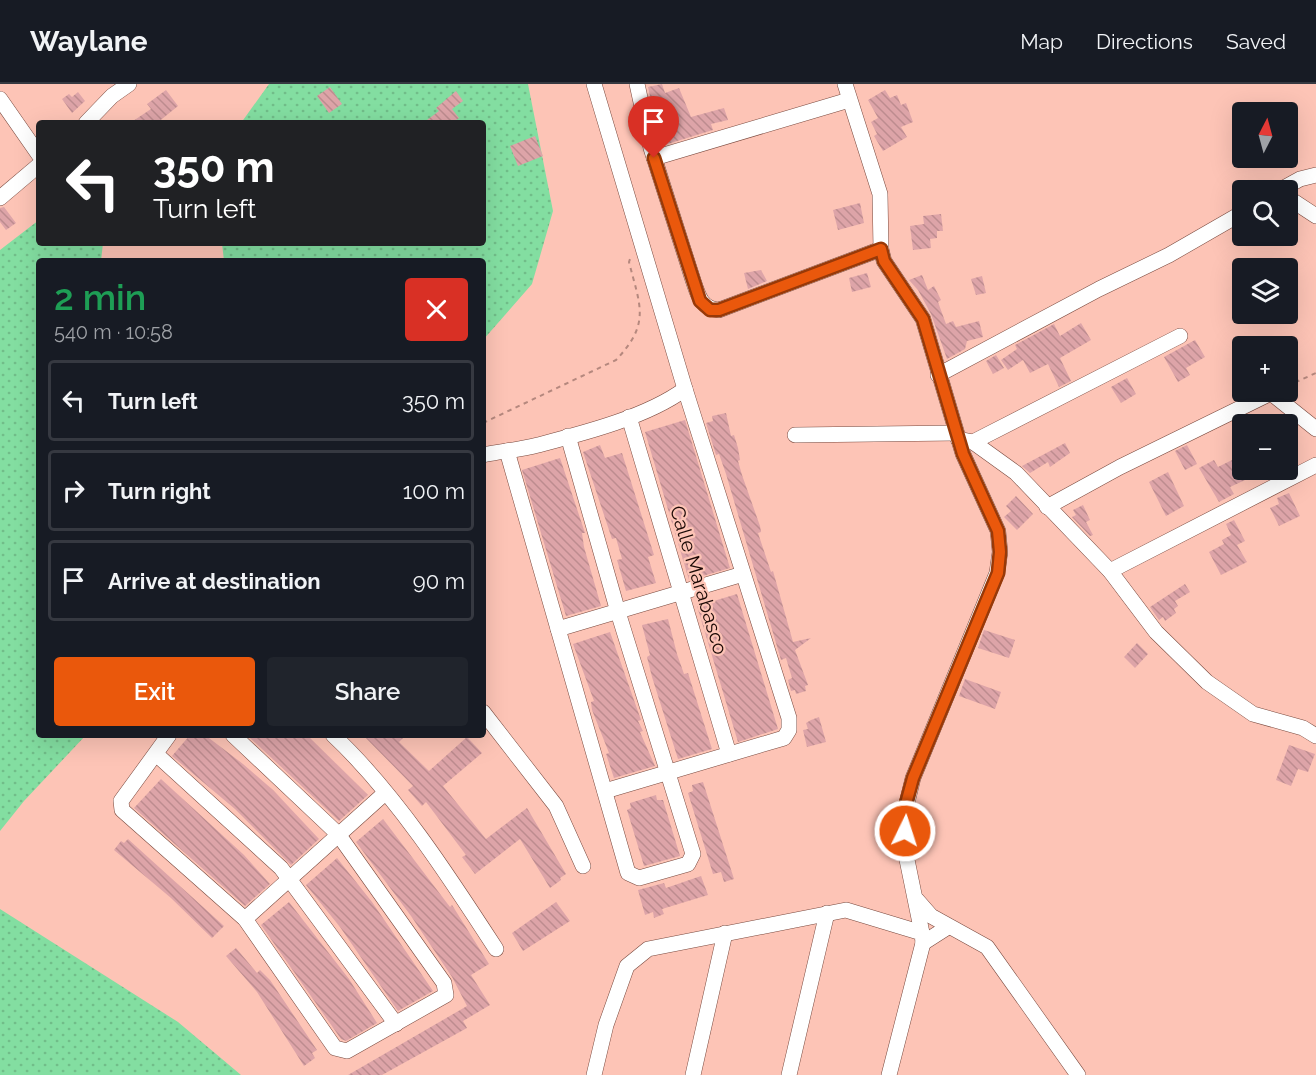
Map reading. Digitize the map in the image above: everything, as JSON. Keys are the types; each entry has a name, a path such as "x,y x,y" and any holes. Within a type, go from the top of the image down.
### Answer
{"street":[{"path":"88,120 107,90 129,84"},
{"path":"594,84 685,389 789,718 789,729 784,738 605,790"},
{"path":"637,84 654,158 700,301 710,310 719,310 881,249"},
{"path":"845,84 880,194 881,249 884,261 923,319 938,375 998,531 1000,552 998,573 913,778 904,811 905,850 922,938 889,1075"},
{"path":"0,99 36,151"},
{"path":"654,158 849,100"},
{"path":"0,198 36,168"},
{"path":"1298,180 1316,175"},
{"path":"1298,204 1316,216"},
{"path":"938,375 1099,289 1169,255 1232,219"},
{"path":"795,435 962,438 1180,336"},
{"path":"486,454 568,436 628,417 664,402 685,389"},
{"path":"1047,507 1120,467 1271,393 1316,429"},
{"name":"Calle Marabasco","path":"628,417 729,754"},
{"path":"507,451 628,873 639,878 688,864 693,854 618,612 568,436"},
{"path":"962,438 1016,473 1110,571 1156,632 1208,682 1253,714 1303,728 1316,736"},
{"path":"1110,571 1316,465"},
{"path":"558,629 743,574"},
{"path":"486,716 556,806 584,866"},
{"path":"168,738 121,801 122,810 245,919 335,1048 347,1051 446,995 444,982 338,834 236,738"},
{"path":"336,738 385,793 452,883 496,949"},
{"path":"156,754 291,880 396,1024"},
{"path":"245,919 385,793"},
{"path":"915,897 931,916 987,947 1080,1073"},
{"path":"594,1075 606,1025 627,966 648,949 846,910 922,938 948,927"},
{"path":"789,1075 827,913"},
{"path":"693,1075 725,933"}],"path":[{"path":"486,422 616,360 628,348 637,331 641,314 629,262 636,248 643,244"},
{"path":"1298,381 1316,373"}],"green space":[{"path":"269,84 528,84 553,211 532,284 486,337 486,258 224,258 222,246 486,246 486,120 243,120"},
{"path":"36,222 36,246 103,246 101,258 36,258 36,738 83,738 24,801 0,831 0,250"},
{"path":"0,909 178,1022 241,1075 0,1075"}],"building":[{"path":"662,84 665,93 679,88 691,117 724,108 728,120 711,124 713,130 661,146 648,87"},
{"path":"330,87 342,104 329,113 317,96"},
{"path":"166,90 178,106 161,120 134,120 151,109 147,104"},
{"path":"885,90 890,98 897,95 901,105 906,103 913,122 901,127 907,137 883,151 874,136 877,134 871,122 878,118 868,100"},
{"path":"456,91 463,101 452,109 459,118 456,120 427,120 439,111 436,108"},
{"path":"78,92 85,101 72,113 62,99 69,94 72,97"},
{"path":"535,136 543,156 518,166 510,146"},
{"path":"860,203 864,223 838,230 833,210"},
{"path":"4,207 16,223 6,230 0,222 0,208"},
{"path":"941,214 943,231 937,231 937,238 930,239 931,248 913,250 910,226 924,224 923,216"},
{"path":"761,270 767,281 748,289 744,273"},
{"path":"867,273 871,287 852,292 849,278"},
{"path":"922,275 928,290 934,286 941,300 938,302 946,324 953,321 956,327 979,321 983,337 967,341 965,349 947,359 931,314 918,290 909,280"},
{"path":"982,276 986,293 976,295 971,279"},
{"path":"1081,323 1091,340 1060,358 1071,381 1059,387 1048,364 1030,373 1023,360 1008,370 1001,360 1017,349 1015,345 1054,324 1060,336"},
{"path":"1195,340 1205,357 1186,368 1190,375 1178,382 1164,357"},
{"path":"996,355 1004,368 993,374 986,361"},
{"path":"1127,378 1136,394 1121,403 1111,387"},
{"path":"726,413 731,436 734,435 738,448 740,460 738,461 742,475 760,526 761,532 758,533 771,572 773,571 793,642 811,638 795,650 808,685 805,686 806,691 796,694 795,690 791,691 788,680 792,678 786,658 781,660 726,474 719,454 716,455 706,423 713,421 712,416"},
{"path":"685,420 730,568 689,580 645,432"},
{"path":"1065,443 1070,453 1050,467 1048,462 1030,473 1022,466"},
{"path":"600,445 605,458 622,453 654,555 648,557 656,583 626,591 617,560 622,559 616,538 612,539 583,452"},
{"path":"1187,445 1197,464 1185,470 1175,451"},
{"path":"560,458 585,533 582,533 584,547 601,606 566,616 522,470"},
{"path":"1214,460 1218,467 1232,460 1232,480 1245,480 1230,487 1234,494 1219,502 1199,468"},
{"path":"1168,472 1184,506 1166,516 1149,482"},
{"path":"1289,493 1300,516 1279,526 1270,508 1279,504 1277,498"},
{"path":"1016,496 1033,514 1017,530 1004,517 1011,511 1006,506"},
{"path":"1083,505 1090,520 1086,522 1093,535 1090,536 1072,517 1076,515 1073,510"},
{"path":"1234,520 1245,541 1237,545 1247,562 1221,575 1209,552 1224,544 1222,540 1231,535 1226,524"},
{"path":"1185,584 1190,592 1175,601 1178,606 1174,609 1176,613 1165,621 1163,617 1159,620 1150,607"},
{"path":"737,594 778,729 738,742 697,606"},
{"path":"668,619 677,654 684,674 688,673 712,749 678,759 652,677 647,657 650,655 642,625"},
{"path":"984,630 1015,640 1009,658 978,648"},
{"path":"610,632 641,720 638,721 643,731 640,732 655,766 614,778 606,754 609,753 592,710 591,702 594,701 573,644"},
{"path":"1137,643 1148,654 1135,668 1124,657"},
{"path":"965,679 1001,692 995,709 959,696"},
{"path":"819,717 826,742 807,747 803,730 808,729 806,723"},
{"path":"187,738 209,738 273,790 319,839 291,865 235,809 172,756"},
{"path":"250,738 310,738 368,795 339,821"},
{"path":"366,738 403,738 399,742 429,771 468,738 482,753 443,786 486,839 527,808 566,874 550,888 520,839 475,874 462,857 466,855 426,802 422,806 408,790 413,786"},
{"path":"1289,745 1315,754 1308,772 1298,769 1291,786 1276,780"},
{"path":"161,779 244,855 270,884 245,906 134,808"},
{"path":"703,782 734,879 724,882 721,872 713,874 688,793 693,791 692,785"},
{"path":"656,795 657,800 663,800 680,856 644,866 627,810 631,808 630,803"},
{"path":"383,819 450,907 452,905 489,964 471,975 490,1005 463,1021 467,1028 382,1075 348,1075 467,1006 452,977 411,916 356,842"},
{"path":"128,839 224,926 212,938 171,898 114,850 121,841 124,843"},
{"path":"337,858 372,902 433,991 398,1011 340,927 306,885"},
{"path":"701,876 708,895 662,909 664,914 654,918 653,912 645,915 638,890 664,883 666,888"},
{"path":"289,902 349,979 377,1023 346,1041 341,1039 261,925"},
{"path":"556,902 570,921 523,951 512,933"},
{"path":"236,948 257,973 260,970 270,980 317,1050 312,1053 315,1058 304,1066 257,992 226,956"}],"route":[{"path":"654,158 700,301 710,310 719,310 881,249 884,261 923,319 963,454 998,531 1000,552 998,573 913,778 904,811 905,831"}]}
